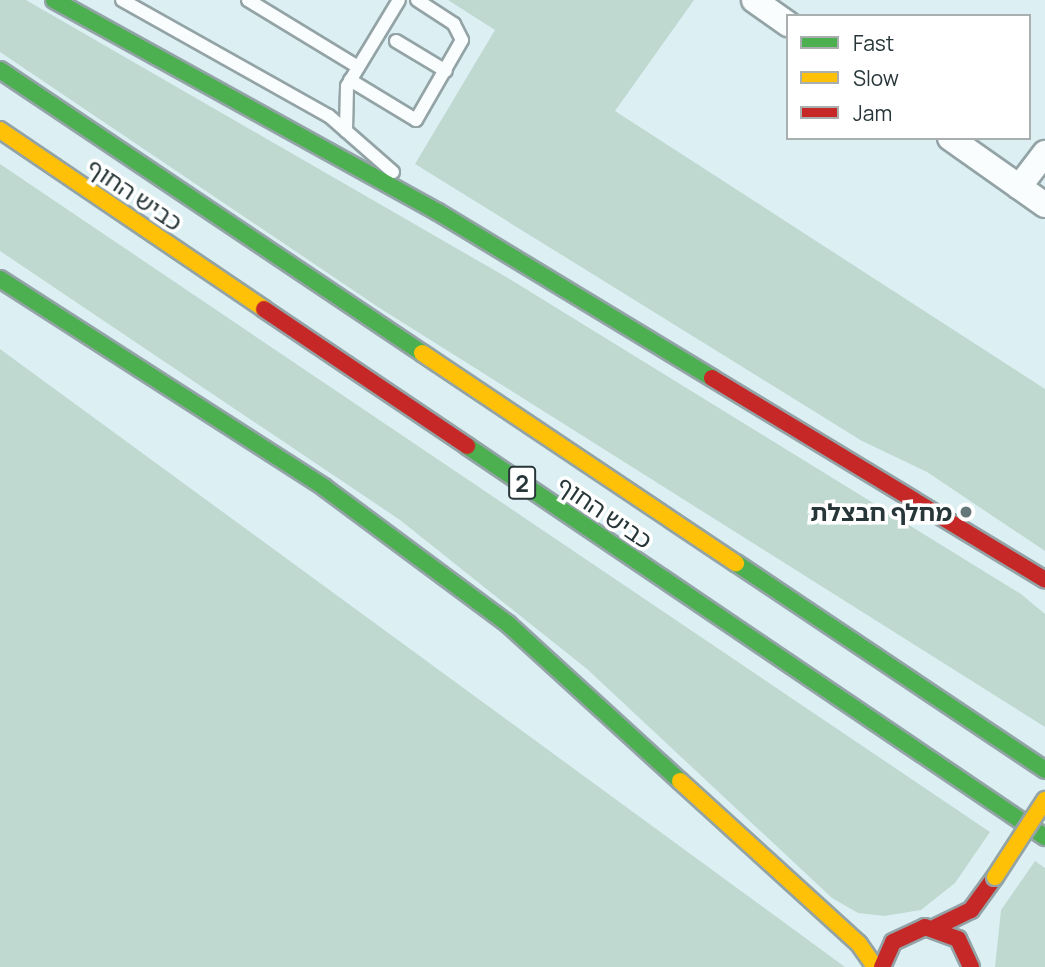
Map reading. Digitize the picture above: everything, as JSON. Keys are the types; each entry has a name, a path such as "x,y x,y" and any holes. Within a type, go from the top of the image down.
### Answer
{"main road":[{"path":"54,0 166,57 438,212 1027,573 1045,588"},
{"path":"84,0 166,57"},
{"name":"כביש החוף","path":"0,70 1045,770"},
{"name":"כביש החוף","path":"0,130 1045,836"},
{"path":"0,279 160,377 390,532 576,681 821,909 875,967"},
{"path":"1027,573 1045,580"},
{"path":"821,909 866,933 903,933 936,927 971,911 1045,800"},
{"path":"971,964 982,895"},
{"path":"936,927 958,939 971,964"},
{"path":"882,967 903,933"}],"street":[{"path":"754,0 786,23"},
{"path":"953,140 1045,205"},
{"path":"1019,187 1045,153"}],"lane":[{"path":"122,0 145,4 346,131 438,212"},
{"path":"248,0 358,67"},
{"path":"346,131 342,106 351,80 399,0"},
{"path":"351,80 416,120 461,46 461,33 417,0"},
{"path":"396,41 446,71"}],"green space":[{"path":"0,0 26,0 508,278 1021,594 1045,614 1045,727 378,307 0,52"},
{"path":"448,0 694,0 615,111 1045,389 1045,551 927,472 862,441 415,164 495,30"},
{"path":"0,164 990,832 955,883 921,910 884,916 858,913 832,898 587,669 400,520 0,251"},
{"path":"0,349 845,967 0,967"},
{"path":"1035,861 1045,868 1045,967 995,967 1001,910"}],"traffic: fast":[{"path":"54,0 438,212 712,378"},
{"path":"0,70 422,353"},
{"path":"0,279 325,488 508,624 680,781"},
{"path":"467,446 1045,837"},
{"path":"736,563 1045,770"}],"traffic: slow":[{"path":"0,130 264,309"},
{"path":"422,353 736,563"},
{"path":"680,781 859,944 875,967"},
{"path":"995,877 1045,800"}],"traffic: jam":[{"path":"264,309 467,446"},
{"path":"712,378 1045,580"},
{"path":"936,927 971,910 995,877"},
{"path":"882,967 893,942 925,927 958,939 971,967"}],"place":[{"name":"מחלף חבצלת","path":"966,512"}]}
